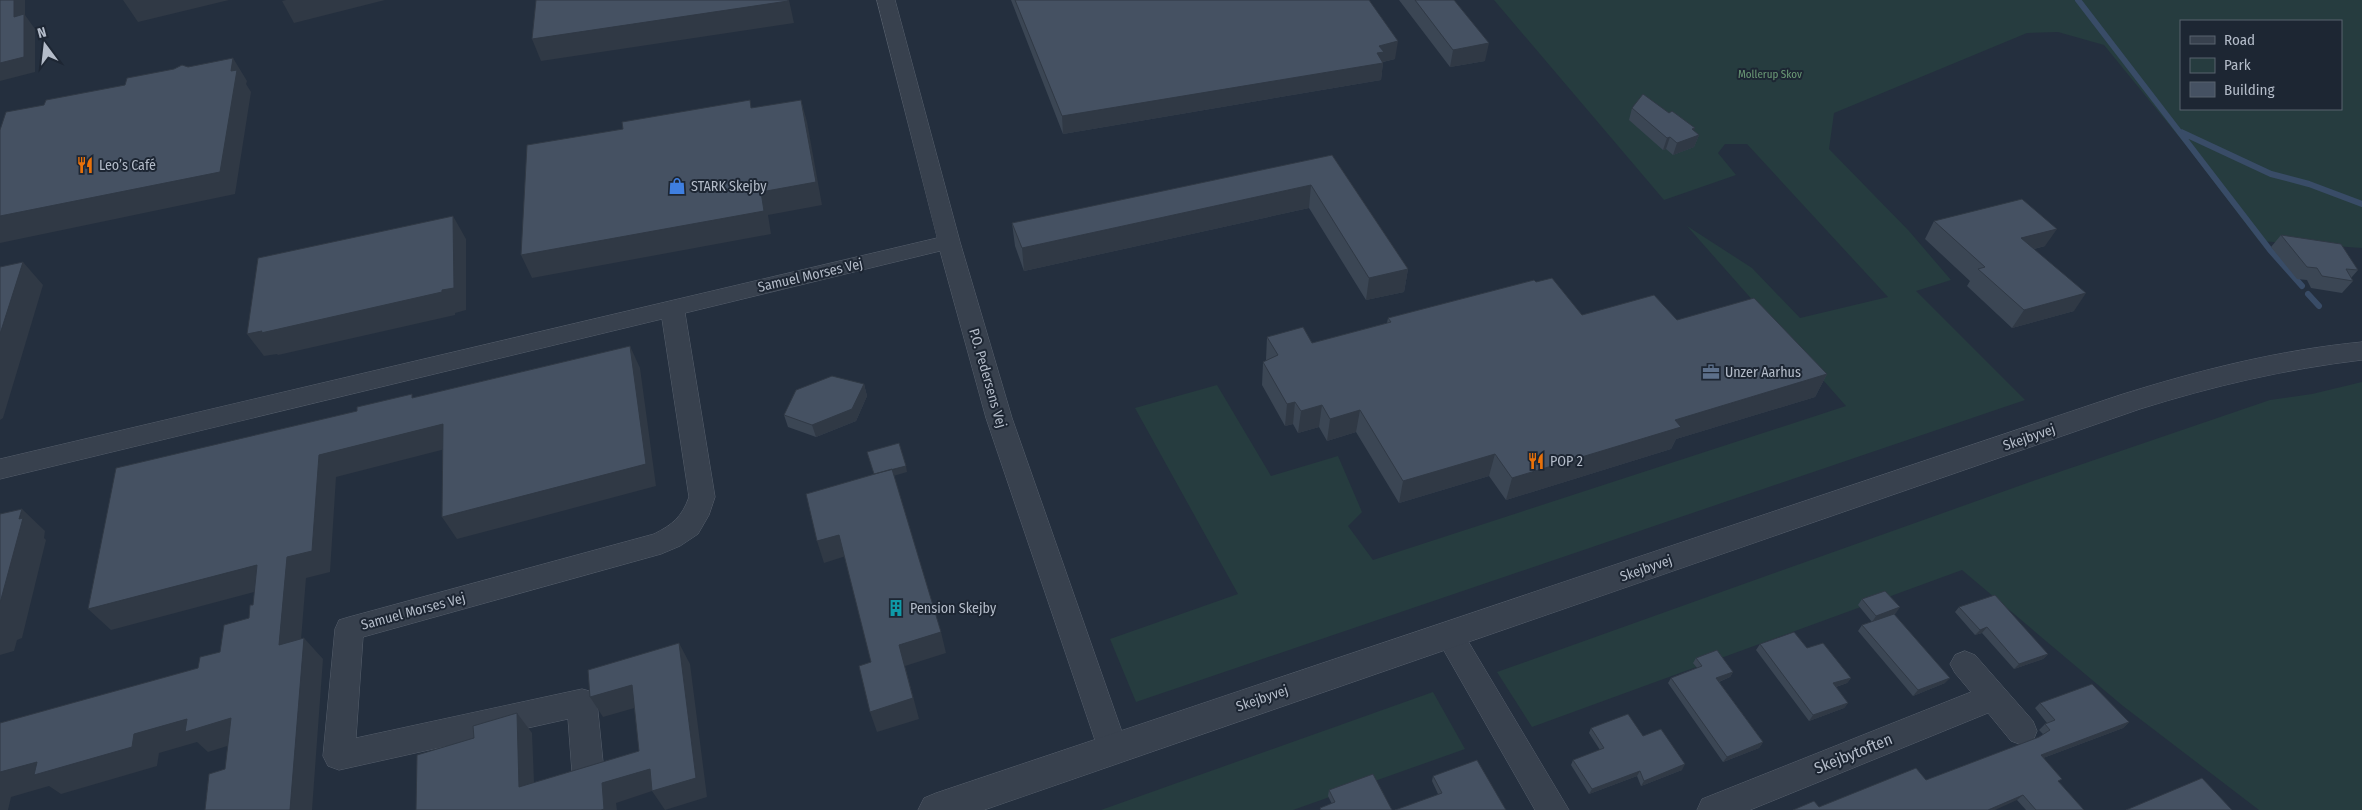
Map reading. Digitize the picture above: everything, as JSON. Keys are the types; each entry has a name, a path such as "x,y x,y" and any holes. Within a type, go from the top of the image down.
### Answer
{"street":[{"name":"P.O. Pedersens Vej","path":"886,0 949,242 999,418 1113,749"},
{"name":"Samuel Morses Vej","path":"0,469 949,242"},
{"name":"Samuel Morses Vej","path":"588,772 582,702 339,756 349,629 661,543 683,532 697,516 702,497 672,308"},
{"name":"Skejbyvej","path":"936,810 2164,392 2216,377 2287,361 2322,354 2362,351"},
{"path":"1449,635 1553,810"},
{"path":"1965,664 2022,731"},
{"name":"Skejbytoften","path":"1713,810 1993,697"}],"green space":[{"name":"Mollerup Skov","path":"1494,0 2362,0 2362,248 2259,241 2189,149 2104,45 2058,32 2027,33 1834,113 1829,149 1909,231 1951,280 1916,291 2025,400 1136,702 1110,639 1238,594 1135,408 1217,385 1271,476 1338,456 1362,512 1348,526 1373,560 1846,406 1687,226 1752,268 1800,318 1888,297 1747,144 1725,144 1718,153 1736,175 1664,200"},
{"path":"2362,382 2362,810 2259,810 2123,706 1962,570 1532,727 1497,672 2030,482 2270,400 2312,394"},
{"path":"1433,692 1465,749 1293,810 1101,810"}],"building":[{"path":"0,0 14,0 14,17 24,14 24,57 0,63"},
{"path":"536,0 788,0 788,1 532,39"},
{"path":"1015,0 1369,0 1398,41 1379,46 1384,52 1377,53 1383,63 1062,116"},
{"path":"1415,0 1454,0 1489,43 1453,50"},
{"path":"233,58 231,71 237,70 220,172 0,216 0,130 6,112 44,105 46,100 125,85 127,78 174,69 182,65 188,67"},
{"path":"1643,94 1669,113 1672,111 1695,128 1692,129 1699,135 1677,143 1670,137 1667,138 1632,108"},
{"name":"STARK Skejby","path":"750,100 751,108 801,100 816,182 761,192 764,211 521,255 527,145 623,129 622,122"},
{"path":"1332,155 1408,269 1369,278 1311,185 1022,248 1012,223"},
{"path":"2022,199 2057,229 2021,238 2086,293 2024,310 1978,269 1985,267 1934,221"},
{"path":"453,216 454,288 261,333 262,331 247,334 258,258"},
{"path":"2281,235 2341,244 2358,270 2346,269 2353,281 2322,276 2317,268 2307,267"},
{"path":"23,262 0,334 0,267"},
{"name":"POP 2","path":"1552,278 1582,315 1654,295 1677,320 1754,298 1827,374 1675,420 1681,427 1512,478 1495,454 1403,481 1360,410 1330,419 1322,405 1301,411 1295,402 1287,404 1263,362 1278,355 1267,337 1303,327 1312,343 1391,322 1388,318 1534,280 1536,282"},
{"path":"630,346 646,464 442,517 443,424 319,455 312,551 287,557 279,645 304,638 290,810 205,810 209,774 225,769 231,718 185,732 187,719 134,734 132,747 34,775 37,762 0,772 0,723 198,668 200,657 220,652 224,625 249,618 250,605 253,605 257,565 88,609 116,468 357,411 357,407 412,394 412,398"},
{"path":"832,376 864,384 852,409 812,425 784,415 796,390"},
{"path":"899,443 906,466 874,474 867,452"},
{"name":"Pension Skejby","path":"892,469 941,632 899,645 913,698 870,712 859,666 871,662 839,535 817,541 806,494"},
{"path":"22,509 19,519 23,518 0,603 0,514"},
{"path":"1885,591 1900,607 1876,616 1862,599"},
{"path":"1995,595 2048,654 2019,664 1987,627 1980,630 1959,607"},
{"path":"1894,614 1950,678 1918,690 1862,625"},
{"path":"1794,632 1807,648 1823,643 1851,678 1833,683 1848,703 1813,715 1760,644"},
{"path":"679,643 696,778 652,791 650,769 602,783 604,809 601,810 416,810 417,755 474,738 473,726 517,713 519,787 639,751 632,685 590,697 588,670"},
{"path":"1717,650 1733,672 1716,678 1763,742 1727,757 1671,678 1702,666 1696,658"},
{"path":"2092,684 2129,722 2041,755 2062,779 2058,781 2084,810 2036,810 2023,795 1988,810 1793,810 1814,801 1819,807 1916,768 1926,780 2039,737 2050,730 2045,724 2055,720 2040,703"},
{"path":"1628,714 1643,736 1661,729 1685,764 1644,781 1640,771 1592,789 1573,760 1604,748 1591,728"},
{"path":"1477,760 1506,810 1395,810 1442,793 1433,776"},
{"path":"1373,774 1392,810 1321,810 1320,808 1335,802 1329,790"},
{"path":"2202,778 2232,810 2126,810"}],"waterway":[{"path":"2078,0 2270,250 2302,286"},
{"path":"2181,132 2271,174 2309,184 2362,204"},
{"path":"2308,294 2319,306"}],"place":[{"name":"Leo’s Café","path":"85,165"},
{"name":"STARK Skejby","path":"677,186"},
{"name":"Unzer Aarhus","path":"1711,372"},
{"name":"POP 2","path":"1536,461"},
{"name":"Pension Skejby","path":"896,608"}]}
